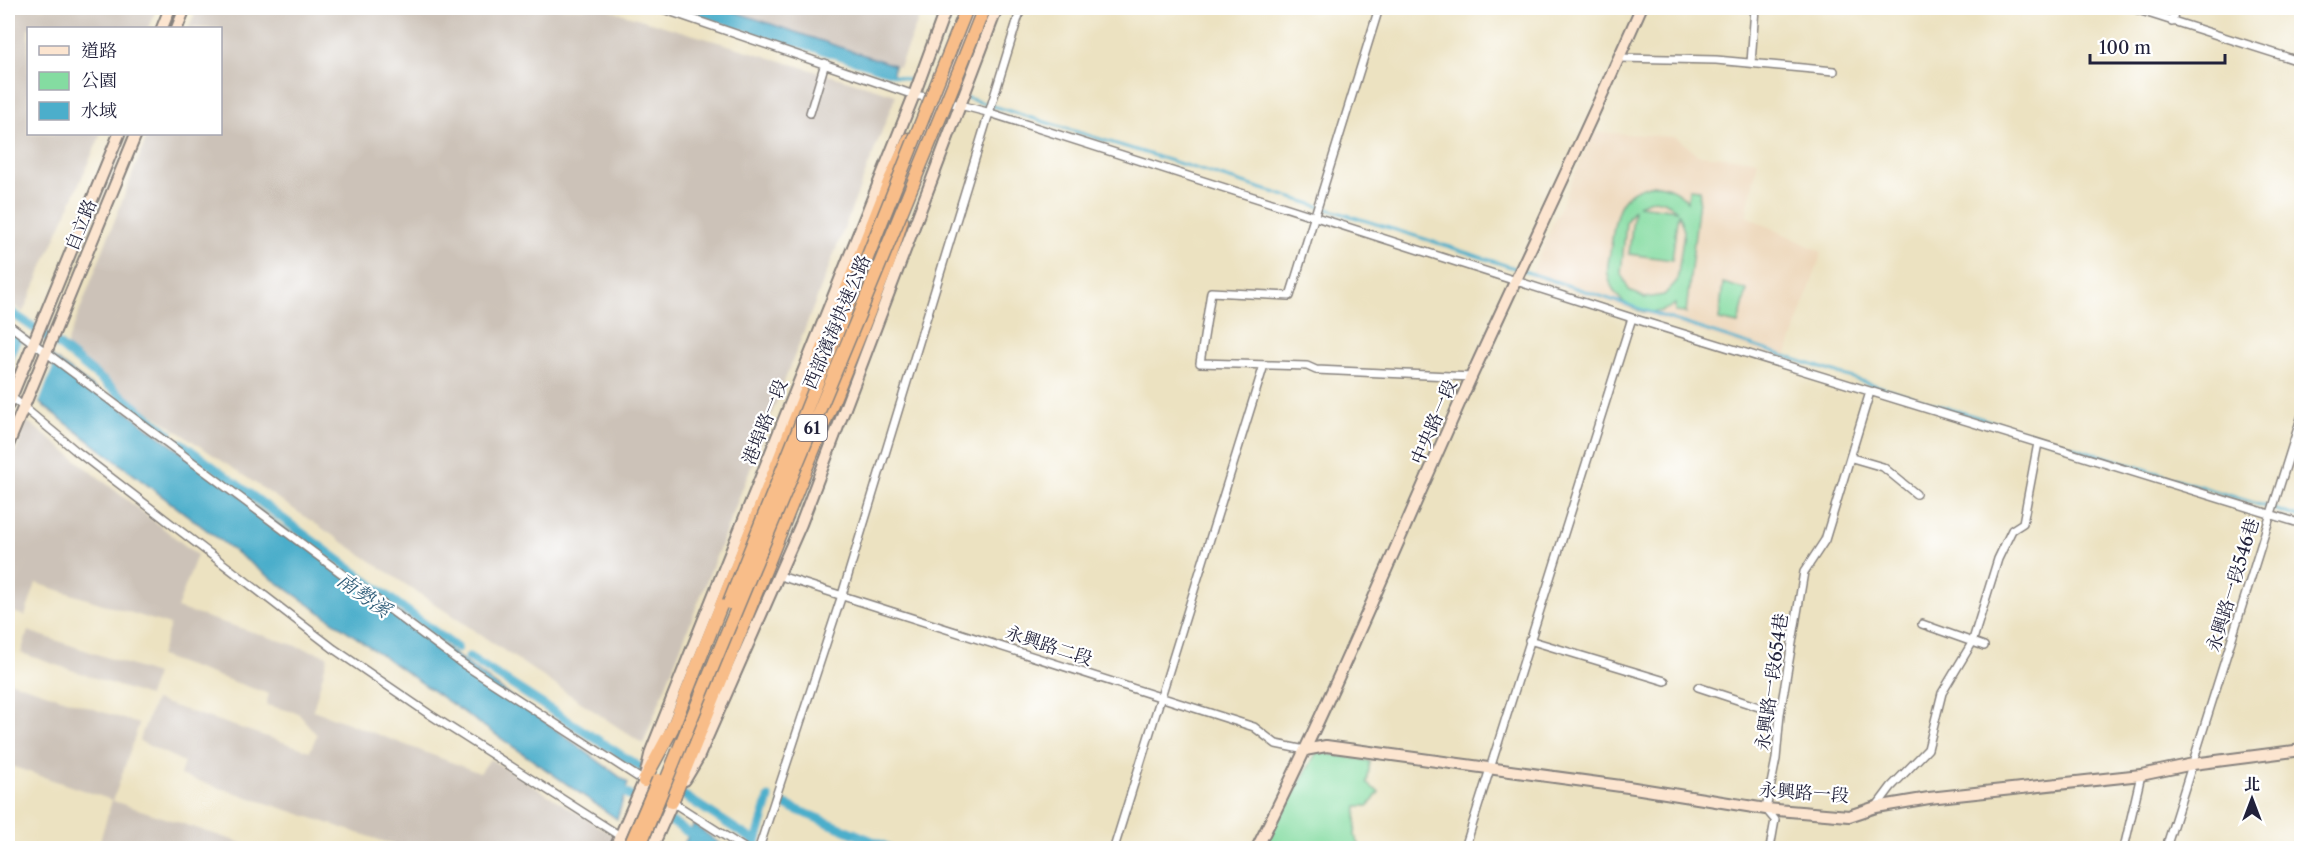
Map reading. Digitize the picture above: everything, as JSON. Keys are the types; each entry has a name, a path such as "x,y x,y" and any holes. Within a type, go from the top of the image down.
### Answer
{"highway":[{"name":"西部濱海快速公路","path":"628,849 967,8"},
{"name":"西部濱海快速公路","path":"638,849 722,639 904,211 984,8"},
{"path":"644,781 672,729 889,182 912,131 924,115"},
{"path":"672,802 885,273 904,211"}],"street":[{"path":"162,27 170,8"},
{"path":"177,27 185,8"},
{"path":"660,8 914,95 987,112 1952,419 2301,524"},
{"name":"港埠路一段","path":"615,849 644,781 651,751 914,95 946,8"},
{"path":"638,849 649,831 696,716 976,8"},
{"path":"652,849 672,802 698,758 780,576 958,105 997,8"},
{"path":"759,849 842,595 987,112 1021,8"},
{"path":"1379,8 1290,296 1211,292 1200,363 1472,377"},
{"name":"中央路一段","path":"1257,849 1305,750 1641,8"},
{"path":"1751,63 1755,8"},
{"path":"2132,8 2301,62"},
{"path":"2172,22 2175,8"},
{"path":"1619,58 1751,63 1834,71"},
{"path":"810,113 825,63"},
{"name":"自立路","path":"10,397 119,135"},
{"name":"自立路","path":"24,404 136,135"},
{"path":"1465,849 1632,318"},
{"path":"8,324 45,355 460,662 644,781"},
{"path":"1114,849 1264,366"},
{"name":"永興路一段654巷","path":"1766,809 1776,759 1780,714 1804,572 1825,540 1852,458 1870,392"},
{"path":"10,397 24,404 75,450 334,649 429,714 620,836"},
{"path":"8,445 24,404"},
{"name":"永興路一段546巷","path":"2166,849 2301,415"},
{"path":"1876,807 1928,750 1942,693 1972,643 1998,559 2012,530 2023,523 2038,443"},
{"path":"1852,458 1883,467 1916,494"},
{"name":"永興路二段","path":"780,576 1254,727 1276,744 1305,750"},
{"path":"1922,624 1984,646"},
{"path":"1529,640 1665,681"},
{"path":"1698,687 1780,714"},
{"path":"672,802 676,774 696,716"},
{"name":"永興路一段","path":"1305,750 1326,746 1766,809 1849,816 1876,807 1929,798 2141,775 2193,764 2301,750"},
{"path":"2124,849 2141,775"},
{"path":"672,802 744,849"},
{"path":"1766,809 1774,820 1770,849"}],"shaded area":[{"path":"8,8 157,8 148,27 27,27 27,135 101,135 23,312 8,302"},
{"path":"197,8 603,8 896,95 643,744 63,354 148,135 222,135 222,27 189,27"},
{"path":"714,8 923,8 899,67"},
{"path":"1593,132 1676,137 1698,155 1758,160 1746,216 1822,252 1785,360 1530,277"},
{"path":"27,421 197,555 177,608 328,656 313,710 480,773 490,759 614,836 610,848 404,848 180,775 184,762 139,741 155,700 310,751 317,735 298,713 266,705 269,694 160,656 170,625 36,583 25,616 8,610 8,472"},
{"path":"28,631 156,674 148,696 21,653"},
{"path":"9,681 139,724 113,801 257,848 98,848 112,800 8,765"}],"green space":[{"path":"1653,184 1663,186 1676,191 1688,201 1689,189 1700,190 1686,313 1675,312 1675,304 1665,310 1654,312 1634,309 1617,295 1611,286 1607,268 1614,224 1625,199 1641,188","holes":["1654,199 1664,201 1677,210 1638,205","1634,209 1629,254 1672,260 1678,212 1684,231 1677,281 1664,295 1645,298 1629,290 1621,273 1626,222"]},
{"path":"1723,283 1747,290 1738,324 1719,320"},
{"path":"1317,752 1370,761 1367,784 1379,792 1369,806 1357,806 1355,836 1361,848 1263,848"}],"water":[{"path":"678,8 723,8 894,65 893,75"},
{"path":"8,324 628,783 617,819 258,569 8,379"},
{"path":"694,824 725,848 682,848"}],"pier":[{"path":"21,340 53,367 38,406 8,382 8,373"}],"waterway":[{"path":"678,8 915,82"},
{"path":"967,98 1425,239 1874,385 2302,518"},
{"path":"8,310 56,343 169,434"},
{"path":"181,443 457,648"},
{"path":"469,657 641,768"},
{"name":"南勢溪","path":"616,787 713,848"},
{"path":"683,795 756,842 769,798"},
{"path":"783,804 889,848"}]}
